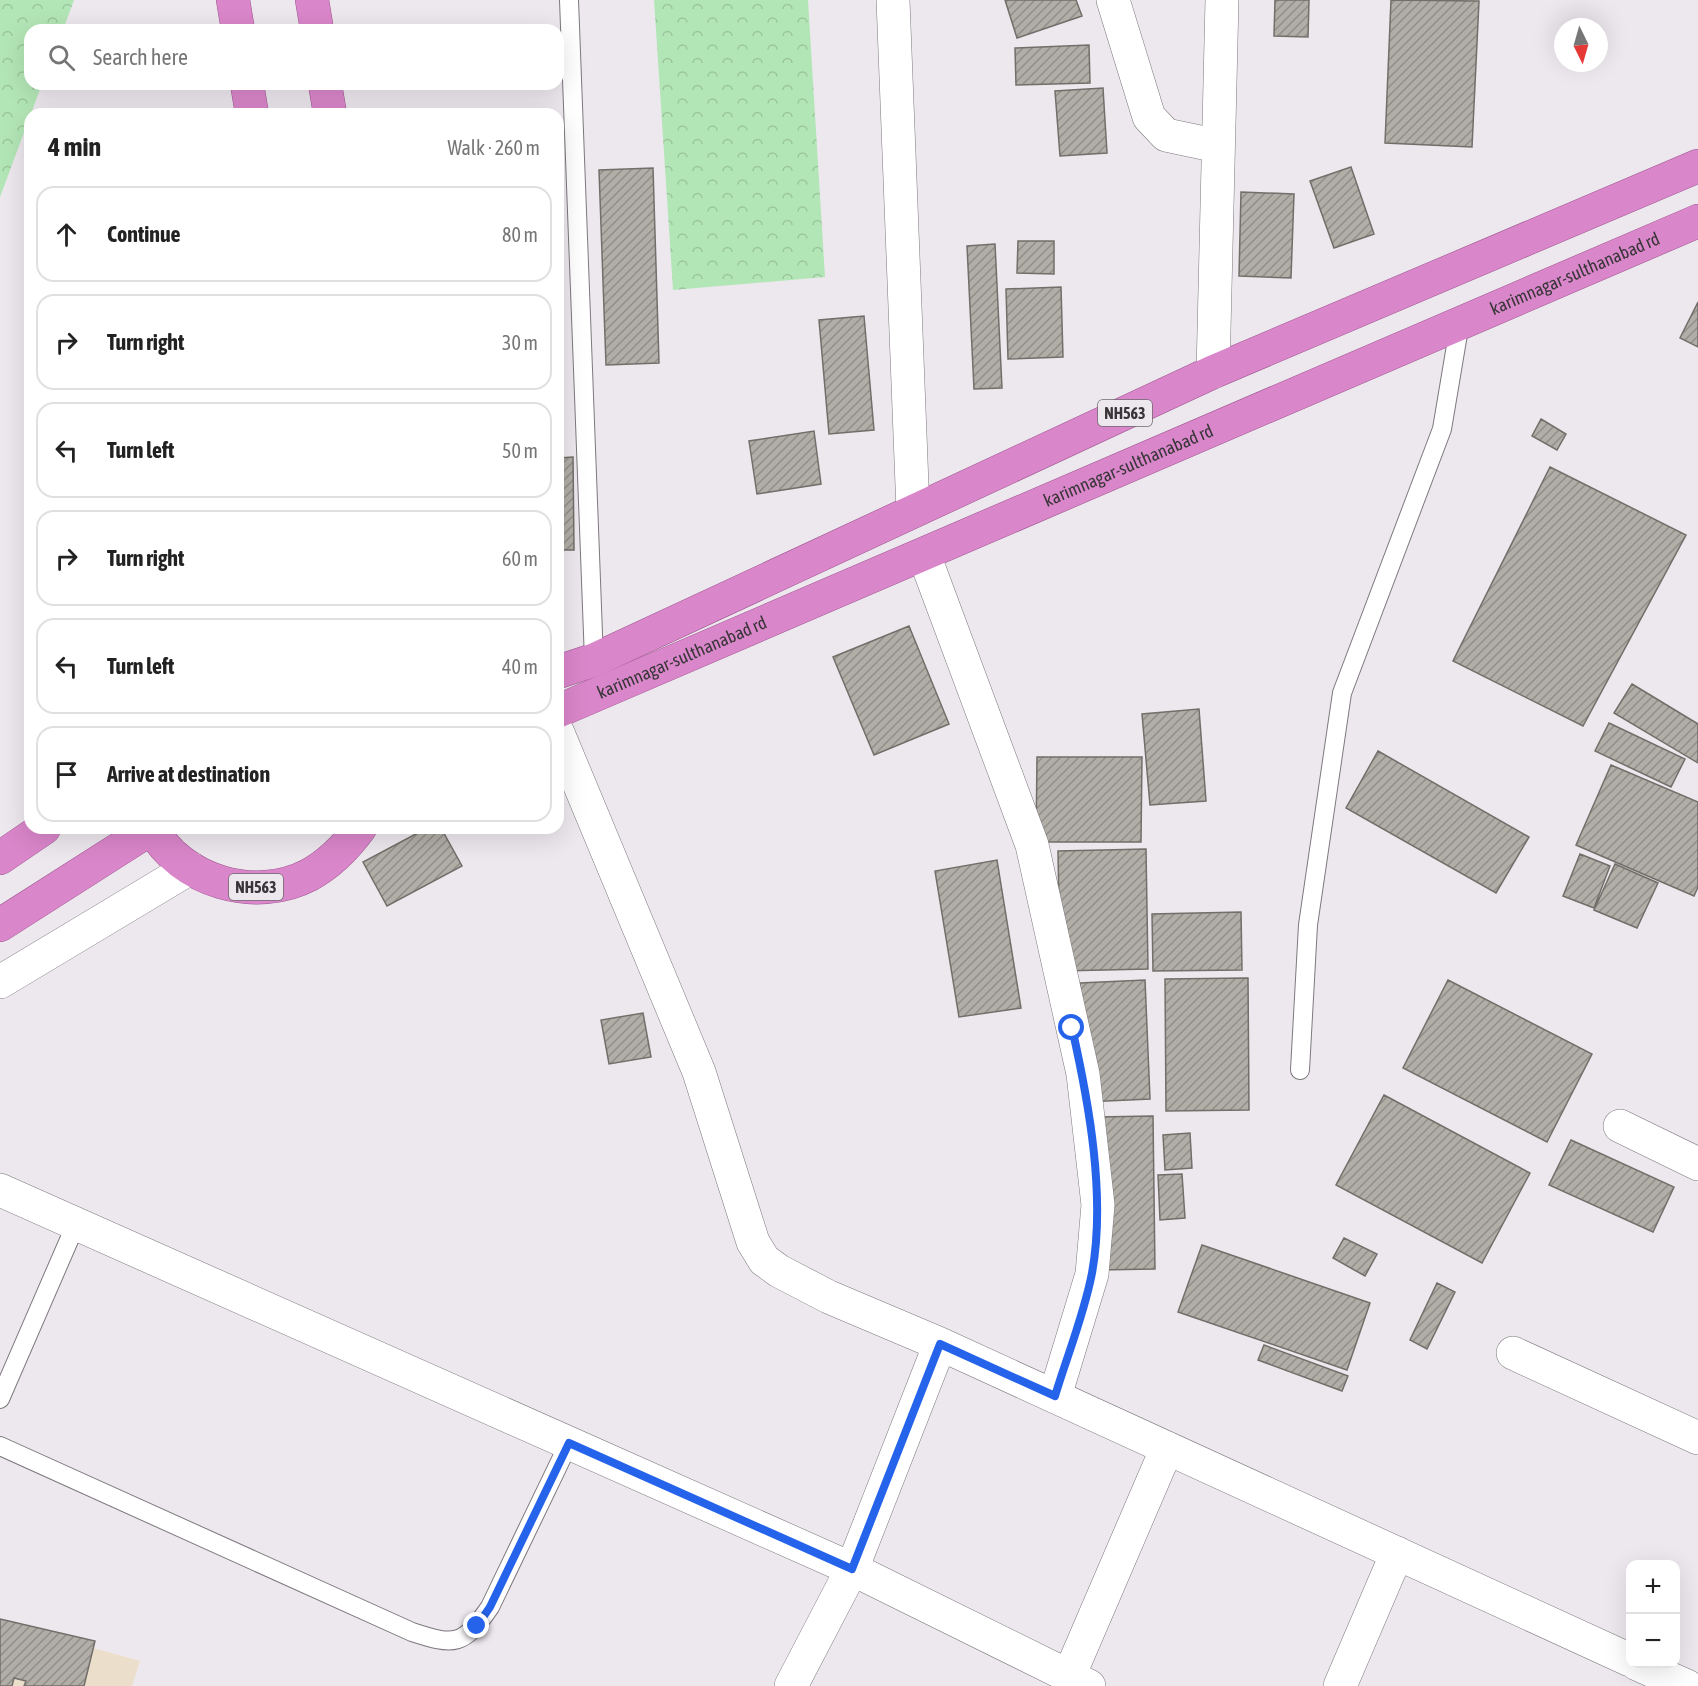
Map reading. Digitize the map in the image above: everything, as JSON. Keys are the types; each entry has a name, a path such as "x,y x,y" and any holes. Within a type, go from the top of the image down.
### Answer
{"highway":[{"path":"233,0 237,24"},
{"path":"312,0 316,24"},
{"path":"334,0 338,24"},
{"path":"248,90 251,108"},
{"path":"326,90 329,108"},
{"path":"348,90 350,108"},
{"name":"NH563","path":"564,670 594,660 1213,372 1698,166"},
{"name":"karimnagar-sulthanabad rd","path":"564,708 924,555 1178,442 1698,221"},
{"path":"0,858 35,834"},
{"path":"0,925 143,834"},
{"name":"NH563","path":"157,834 171,853 190,868 212,879 236,886 261,887 285,884 308,876 329,863 356,834"}],"street":[{"path":"893,0 913,511"},
{"path":"1113,0 1149,117 1166,135 1218,146"},
{"path":"1213,372 1222,0"},
{"path":"924,555 1032,845 1083,1074 1098,1205 1092,1274 1055,1396"},
{"path":"564,747 699,1072 753,1242 764,1260 779,1271 829,1297 1055,1396 1626,1658"},
{"path":"0,982 190,868"},
{"path":"1620,1126 1698,1164"},
{"path":"0,1190 852,1569 1079,1681 1167,1448"},
{"path":"791,1686 852,1569 940,1344"},
{"path":"1513,1353 1698,1438"},
{"path":"1340,1686 1397,1553"},
{"path":"1646,1668 1687,1686"}],"lane":[{"path":"569,0 594,660"},
{"path":"1300,1070 1308,925 1342,693 1442,429 1460,322"},
{"path":"0,1399 76,1224"},
{"path":"0,1446 412,1632 444,1642 462,1638 477,1626 490,1607 569,1443"}],"shaded area":[{"path":"0,1622 140,1661 132,1686 0,1686"}],"green space":[{"path":"0,0 74,0 65,24 24,24 24,90 40,90 33,108 24,108 24,132 0,197"},
{"path":"654,0 808,0 825,277 673,290"}],"building":[{"path":"1005,0 1076,0 1082,16 1017,38"},
{"path":"1275,0 1309,0 1308,37 1274,36"},
{"path":"1391,0 1479,1 1472,147 1385,143"},
{"path":"1089,45 1090,83 1016,85 1015,48"},
{"path":"1103,88 1107,153 1060,156 1055,91"},
{"path":"1351,167 1374,234 1334,248 1310,181"},
{"path":"653,168 659,363 606,365 599,170"},
{"path":"1241,192 1294,194 1291,278 1239,276"},
{"path":"1018,241 1054,241 1054,274 1017,273"},
{"path":"995,244 1002,388 974,389 967,246"},
{"path":"1061,287 1063,357 1008,359 1006,289"},
{"path":"1698,302 1698,347 1680,338"},
{"path":"864,316 874,430 829,434 819,320"},
{"path":"1541,419 1566,434 1557,450 1532,436"},
{"path":"814,431 821,484 757,494 749,441"},
{"path":"573,457 574,550 564,550 564,458"},
{"path":"1550,467 1686,535 1583,726 1453,661"},
{"path":"909,626 949,724 874,755 833,657"},
{"path":"1632,684 1698,724 1698,763 1614,713"},
{"path":"1199,709 1206,801 1150,805 1142,714"},
{"path":"1609,723 1685,759 1671,787 1595,751"},
{"path":"1378,751 1529,837 1496,893 1346,808"},
{"path":"1037,757 1142,757 1141,842 1036,842"},
{"path":"1611,765 1698,802 1698,887 1694,896 1576,845"},
{"path":"416,834 444,834 462,866 387,906 363,862"},
{"path":"1146,849 1148,969 1060,971 1058,851"},
{"path":"1580,854 1610,866 1594,908 1563,896"},
{"path":"997,860 1021,1008 959,1017 935,871"},
{"path":"1615,864 1658,883 1637,928 1594,910"},
{"path":"1241,912 1242,970 1153,971 1152,914"},
{"path":"1248,978 1249,1110 1166,1111 1165,979"},
{"path":"1145,980 1150,1099 1085,1102 1080,983"},
{"path":"1448,980 1592,1054 1547,1142 1403,1068"},
{"path":"643,1013 651,1057 609,1064 601,1020"},
{"path":"1384,1095 1530,1173 1482,1263 1336,1185"},
{"path":"1153,1116 1155,1269 1098,1270 1096,1117"},
{"path":"1190,1133 1192,1168 1165,1170 1163,1135"},
{"path":"1571,1140 1674,1187 1653,1232 1549,1185"},
{"path":"1182,1174 1185,1218 1160,1220 1158,1175"},
{"path":"1344,1238 1377,1254 1365,1276 1333,1258"},
{"path":"1202,1245 1370,1303 1347,1370 1178,1312"},
{"path":"1437,1283 1455,1292 1427,1349 1410,1340"},
{"path":"1264,1345 1348,1376 1342,1391 1258,1360"},
{"path":"0,1619 95,1641 84,1686 24,1686 26,1681 14,1678 12,1686 0,1686"}],"route":[{"path":"477,1626 490,1607 569,1443 852,1569 940,1344 1055,1396 1092,1274 1098,1205 1083,1074 1072,1028"}]}
